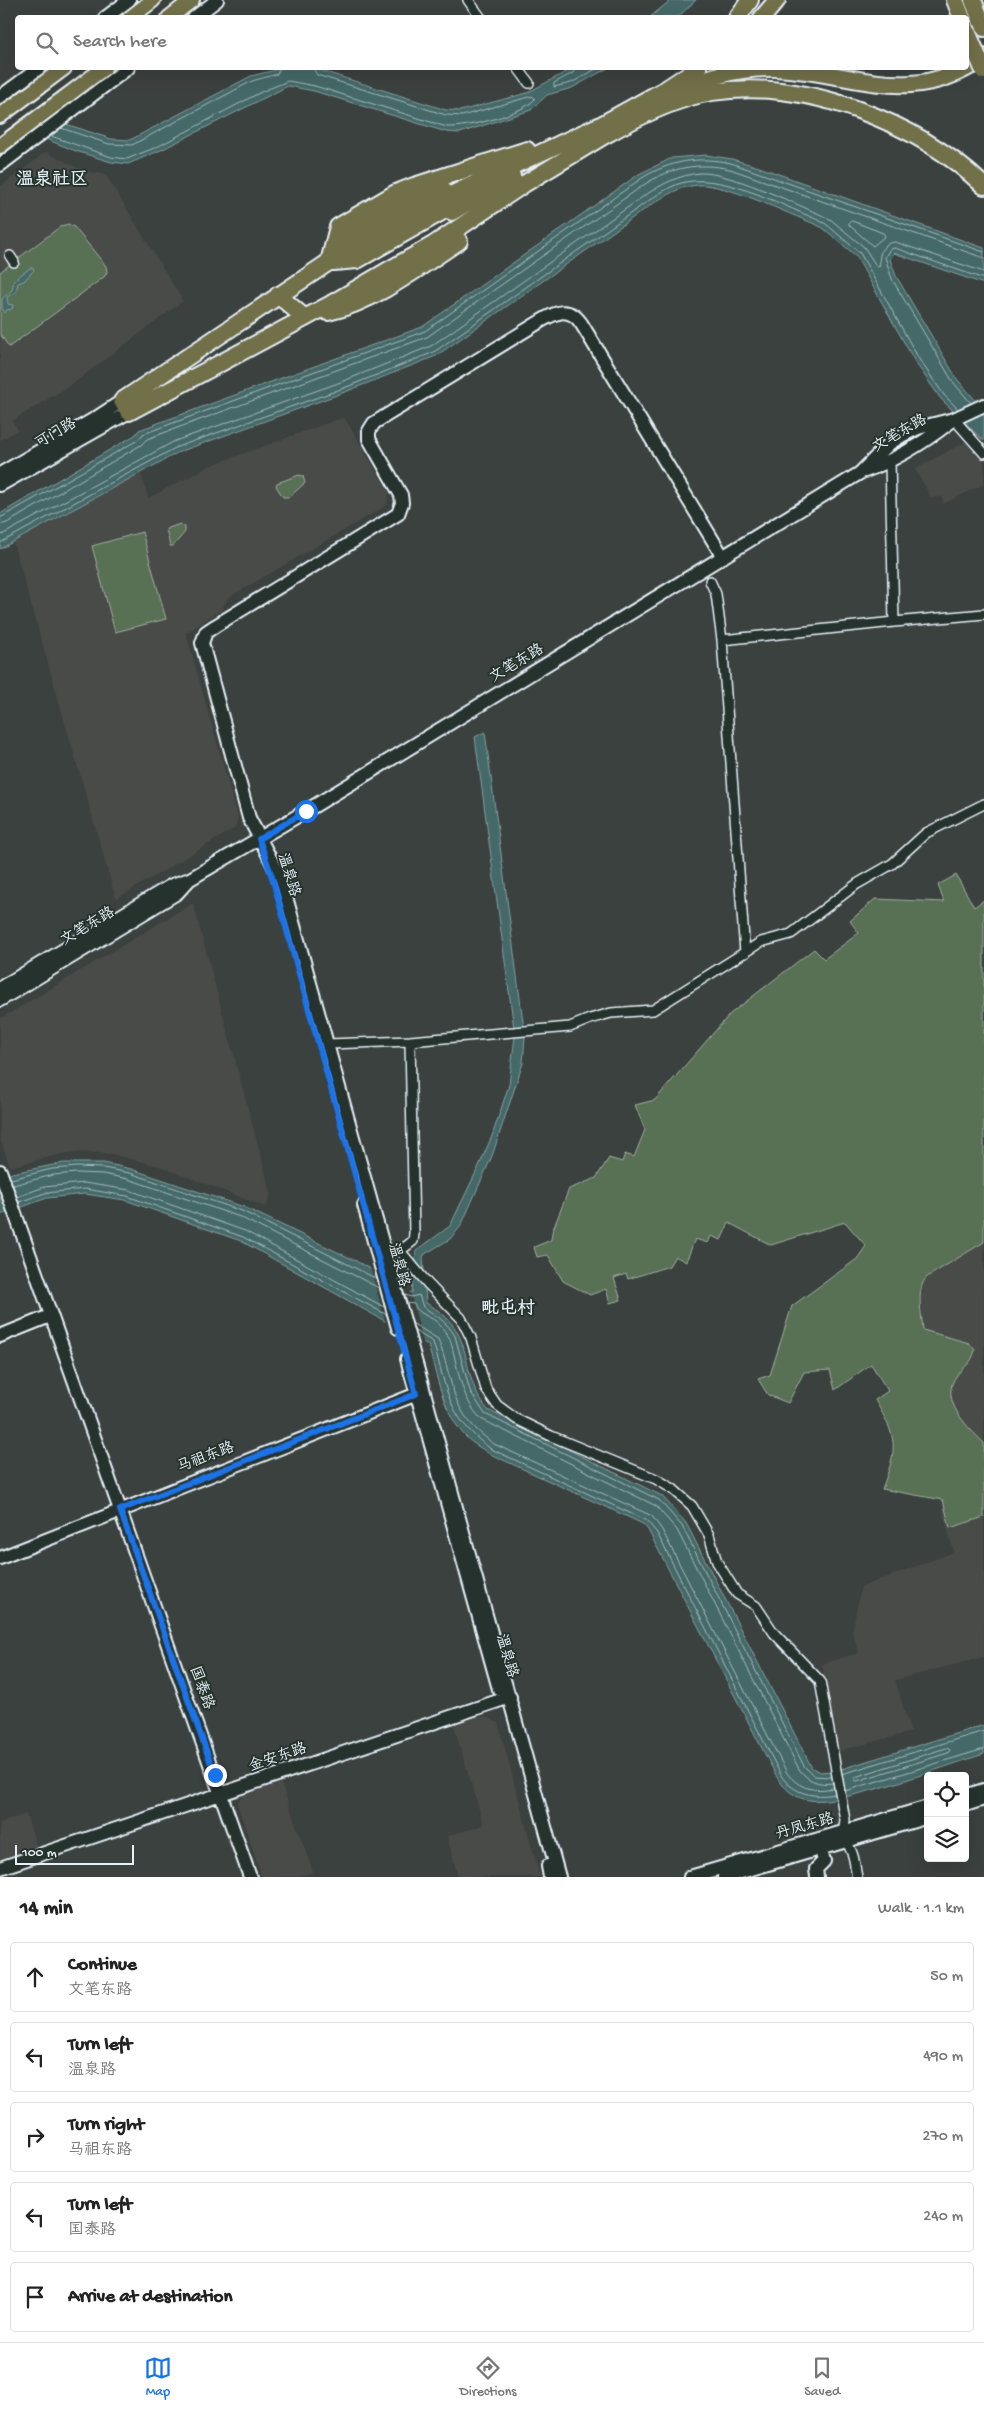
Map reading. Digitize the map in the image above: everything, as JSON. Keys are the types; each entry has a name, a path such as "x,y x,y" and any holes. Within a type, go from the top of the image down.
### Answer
{"highway":[{"path":"738,15 750,0"},
{"path":"764,15 777,0"},
{"path":"955,0 961,15"},
{"path":"973,0 984,28"},
{"path":"969,36 984,72"},
{"path":"969,68 984,57"},
{"path":"330,262 338,227 396,193 596,128 680,70"},
{"path":"125,406 278,295 330,262 423,208 596,128 666,89 695,70"},
{"path":"125,406 305,318 433,244 524,184 674,93 709,78 739,70"},
{"path":"790,70 871,84 902,85 935,81 966,70"},
{"path":"615,129 651,112 711,92 775,90 810,96 876,117 912,135 947,157 984,186"},
{"path":"278,295 305,318"}],"main road":[{"path":"109,15 128,0"},
{"path":"134,15 153,0"},
{"path":"173,15 192,0"},
{"path":"198,15 217,0"},
{"path":"0,97 36,70"},
{"path":"0,116 61,70"},
{"path":"0,146 101,70"},
{"path":"0,165 125,70"},
{"path":"259,839 249,818 202,652 204,636 214,626 398,514 402,503 401,495 370,443 368,435 372,425 540,321 565,311 578,319 723,558"},
{"name":"文笔东路","path":"860,473 889,444 903,435 918,428 954,419 984,405"},
{"name":"可门路","path":"0,474 96,418 125,406"},
{"name":"可门路","path":"0,485 125,406"},
{"name":"文笔东路","path":"0,1000 176,893 190,880 723,558 860,473 890,462 924,443 954,419"},
{"name":"温泉路","path":"259,839 280,874 387,1254 387,1271"},
{"name":"温泉路","path":"259,839 387,1271 506,1699 551,1871 561,1877"},
{"name":"文笔东路","path":"0,988 172,885 190,880"},
{"name":"国泰路","path":"0,1171 250,1877"},
{"path":"0,1336 50,1316"},
{"name":"马祖东路","path":"0,1558 420,1392"},
{"name":"金安东路","path":"0,1868 506,1699"},
{"path":"969,1795 984,1790"},
{"path":"969,1804 984,1799"},
{"name":"丹凤东路","path":"724,1877 821,1850 844,1837 924,1808"},
{"name":"丹凤东路","path":"690,1877 924,1818"},
{"path":"817,1877 816,1870 824,1861 821,1850"}],"street":[{"path":"468,0 479,15"},
{"path":"519,70 529,83"},
{"path":"954,419 984,453"},
{"path":"890,462 894,622"},
{"path":"710,581 716,594 722,640 745,953"},
{"path":"722,640 984,614"},
{"path":"328,1044 410,1041 570,1028 590,1019 611,1013 653,1010 762,942 791,934 858,884 892,864 926,833 984,804"},
{"path":"387,1254 400,1251 413,1241 414,1234 410,1041"},
{"path":"400,1251 412,1267 461,1318 467,1328 486,1389 497,1405 516,1419 551,1436 656,1479 673,1488 692,1506 708,1535 717,1562 737,1594 756,1606 774,1633 820,1681 846,1820 844,1837 852,1853 857,1877"}],"shaded area":[{"path":"46,152 82,170 106,175 183,301 71,385 12,421 18,430 0,440 0,187"},
{"path":"344,417 389,492 387,505 228,598 221,610 186,633 238,818 235,828 116,899 13,542 141,473 148,498 212,465"},
{"path":"967,441 984,459 984,484 943,504 942,497 931,497 915,469"},
{"path":"193,903 271,1194 266,1207 159,1166 112,1154 90,1152 66,1153 10,1167 0,1138 0,1019"},
{"path":"984,1242 984,1657 895,1680 911,1732 838,1751 822,1664 859,1653 852,1632 861,1587 954,1552 943,1513 945,1410 923,1330 920,1291 922,1283 927,1277"},
{"path":"475,1717 488,1717 498,1723 540,1877 458,1877 447,1836 484,1825 453,1724"},
{"path":"281,1783 313,1872 297,1877 262,1877 237,1803 244,1794"},
{"path":"26,1814 37,1848 0,1861 0,1823"}],"green space":[{"path":"68,224 74,227 106,266 107,272 104,277 9,347 0,334 0,272 61,226"},
{"path":"299,475 303,476 305,483 289,497 283,497 276,486 277,483"},
{"path":"180,524 185,527 185,532 173,546 170,546 166,529"},
{"path":"142,532 166,619 115,632 92,546"},
{"path":"956,875 974,907 984,900 984,1242 927,1277 921,1288 920,1302 923,1330 969,1343 975,1350 970,1362 957,1375 952,1384 951,1394 957,1412 963,1421 984,1443 984,1517 950,1528 943,1500 882,1489 891,1463 893,1443 892,1434 875,1400 888,1391 871,1364 835,1390 830,1370 804,1372 788,1403 768,1395 758,1379 770,1375 792,1306 857,1259 866,1246 845,1222 771,1245 729,1223 721,1240 711,1236 708,1243 695,1239 686,1262 675,1256 669,1266 628,1279 626,1274 614,1278 621,1300 610,1303 606,1289 590,1295 563,1281 548,1255 537,1257 534,1247 551,1240 552,1232 569,1189 596,1178 609,1158 622,1162 625,1154 634,1157 645,1130 635,1105 655,1100 730,1014 814,949 824,959 859,933 850,921 875,899 944,902 938,885"}],"water":[{"path":"671,0 696,0 680,15 652,15"},
{"path":"276,70 319,70 446,110 460,111 527,93 569,70 604,70 572,88 547,95 531,110 460,133 446,132 314,91 288,86 161,150 128,164 111,162 76,151 0,121 0,102 111,139 130,140 251,76"},
{"path":"706,155 732,159 759,167 984,248 984,284 894,253 890,259 896,276 957,379 984,410 984,441 941,399 915,362 856,256 823,228 815,224 740,194 699,185 686,187 674,192 651,205 436,356 345,392 179,452 0,549 0,514 135,435 139,430 422,327 639,174 672,158"},
{"path":"30,268 34,270 24,281 18,283 16,292 7,297 8,304 13,305 12,309 7,310 5,313 2,308 2,299 12,290 14,280"},
{"path":"485,732 525,1037 523,1063 492,1156 461,1226 450,1239 423,1257 426,1303 443,1314 454,1326 461,1339 472,1381 478,1395 488,1410 662,1496 686,1523 812,1768 821,1772 838,1770 984,1725 984,1754 845,1797 809,1800 795,1795 778,1779 648,1530 643,1524 488,1453 468,1439 458,1427 446,1406 428,1345 241,1241 125,1200 85,1194 47,1198 0,1215 0,1178 12,1173 64,1163 104,1163 131,1169 244,1207 356,1261 412,1293 416,1251 450,1226 492,1136 509,1085 515,1036 475,737"}],"pier":[{"path":"0,100 69,123 47,140 0,123"},
{"path":"370,1267 409,1288 424,1345 386,1324"}],"district":[{"name":"温泉社区","path":"52,180"},
{"name":"毗屯村","path":"508,1309"}],"route":[{"path":"215,1775 120,1510 416,1394 272,877 259,839 306,811"}]}
